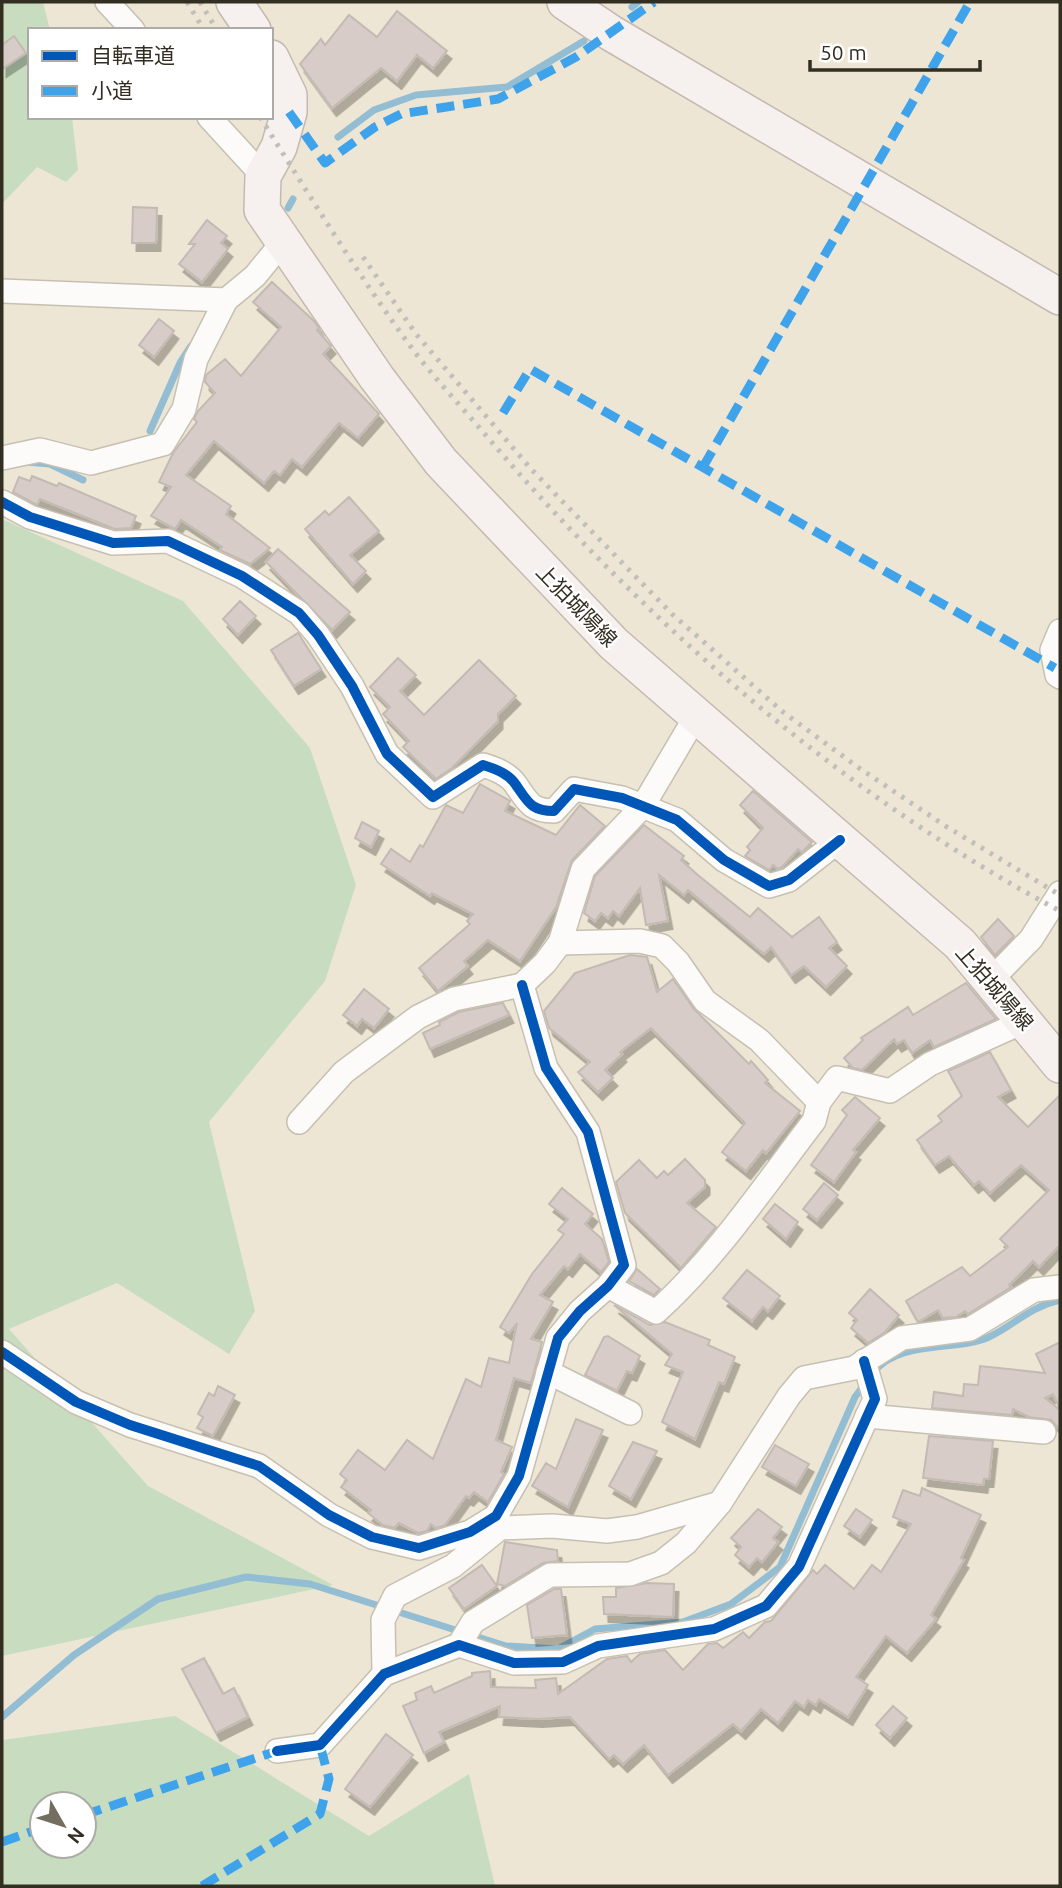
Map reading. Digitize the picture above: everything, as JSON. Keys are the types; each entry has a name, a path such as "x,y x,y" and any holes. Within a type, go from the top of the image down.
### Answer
{"main road":[{"path":"234,2 252,28"},
{"path":"565,2 611,33 1060,297"},
{"name":"上狛城陽線","path":"273,62 289,95 289,112 279,147 263,176 262,210 282,243 377,378 441,462 614,644 960,944 1060,1065"}],"street":[{"path":"107,2 131,28"},
{"path":"211,119 263,176"},
{"path":"2,458 40,450 91,463 163,444 184,409 196,359 226,300 255,276 282,243"},
{"path":"2,291 226,300"},
{"path":"2,502 30,517 113,543 168,541 242,576 299,613 318,635 352,687 387,754 433,797 483,765 499,770 515,783 525,803 540,811 554,811 574,789 622,798 677,820 724,860 769,886 789,880 840,840"},
{"path":"1060,631 1052,650 1057,675 1060,677"},
{"path":"299,1122 344,1072 418,1017 454,999 522,985 560,943 583,869 643,806 696,716"},
{"path":"991,980 1031,939 1060,893"},
{"path":"560,943 640,941 662,946 678,962 705,1001 759,1040 819,1102"},
{"path":"384,1674 383,1620 395,1596 453,1566 489,1528 519,1476 558,1338 580,1311 608,1286 624,1265 588,1132 547,1068 522,985"},
{"path":"608,1286 656,1312 677,1293 814,1121 819,1102 837,1078 890,1091 930,1064 1025,1021"},
{"path":"277,1751 320,1745 384,1674 459,1645 473,1622 550,1575 630,1574 661,1563 686,1543 720,1503 789,1396 804,1378 854,1368 902,1338 971,1329 1034,1290 1060,1287"},
{"path":"2,1352 76,1402 130,1425 259,1466 329,1515 372,1537 419,1548 489,1528 552,1526 607,1531 637,1527 720,1503"},
{"path":"459,1645 514,1663 563,1662 598,1646 714,1629 766,1606 799,1567 875,1399 864,1361"},
{"path":"548,1373 630,1413"},
{"path":"867,1416 1044,1432"}],"green space":[{"path":"2,2 43,2 50,28 28,28 28,119 72,119 78,170 66,182 37,167 2,204"},
{"path":"2,519 183,601 310,748 356,885 325,981 209,1122 255,1311 229,1354 117,1283 9,1329 148,1486 333,1585 2,1656"},
{"path":"175,1716 369,1836 469,1774 495,1886 2,1886 2,1740"}],"building":[{"path":"397,11 447,51 433,68 417,55 397,81 381,68 332,108 300,64 321,39 325,45 349,15 377,37"},
{"path":"14,36 26,53 2,69 2,45"},
{"path":"133,207 157,208 156,243 132,243"},
{"path":"207,220 227,236 221,243 228,249 202,282 179,264 195,244 189,244"},
{"path":"272,282 314,321 319,328 317,330 331,346 323,354 379,414 358,438 339,423 302,467 292,459 280,475 274,471 264,483 214,441 186,475 231,506 226,514 270,548 250,564 220,550 222,547 181,520 175,529 151,516 171,487 159,482 173,453 197,422 194,419 198,411 215,393 205,382 206,375 225,359 241,376 281,327 253,302"},
{"path":"159,319 174,331 154,357 139,345"},
{"path":"32,476 57,486 59,483 136,516 131,528 115,529 40,499 37,505 13,492 19,477 30,481"},
{"path":"349,497 379,531 350,555 366,571 353,584 305,529 325,511 329,515"},
{"path":"278,549 350,612 332,630 266,562"},
{"path":"240,601 256,616 238,635 223,619"},
{"path":"298,633 321,669 294,686 271,650"},
{"path":"398,658 416,675 400,691 424,715 479,660 516,696 498,714 498,721 452,768 436,779 403,747 409,741 383,714 390,707 370,687"},
{"path":"480,784 510,801 505,811 556,835 580,805 605,826 572,860 556,907 520,961 488,940 464,961 468,966 438,991 419,968 470,924 467,921 473,914 432,893 430,896 381,864 391,849 410,862 420,845 423,847 446,805 463,813"},
{"path":"753,791 812,842 802,852 798,849 778,869 773,865 769,870 745,856 750,850 747,847 763,828 740,805"},
{"path":"362,822 379,831 371,847 355,838"},
{"path":"644,825 684,856 681,860 750,917 758,908 792,937 819,917 837,942 829,948 847,966 826,987 804,966 791,975 771,947 764,954 688,890 684,895 659,875 668,921 646,925 640,888 619,916 613,911 608,918 601,913 595,921 584,913 595,876"},
{"path":"998,919 1014,936 995,955 981,937"},
{"path":"630,955 647,957 657,992 673,979 694,1009 768,1080 765,1083 800,1111 766,1153 763,1150 746,1171 722,1152 745,1123 651,1028 620,1052 622,1054 605,1070 613,1078 598,1092 578,1072 590,1062 549,1028 544,1011 575,973"},
{"path":"966,983 996,1019 934,1047 930,1040 912,1053 904,1040 897,1044 894,1039 862,1070 853,1068 844,1058 863,1040 861,1038 908,1007 913,1015"},
{"path":"364,989 389,1009 374,1028 362,1019 357,1026 343,1015"},
{"path":"503,1003 509,1015 430,1049 423,1033 440,1025 439,1022 459,1012"},
{"path":"990,1052 1011,1090 998,1097 1028,1127 1060,1095 1060,1245 1039,1267 1033,1261 1009,1285 1011,1287 968,1314 965,1311 956,1317 943,1318 938,1310 918,1322 906,1301 962,1267 970,1276 1008,1247 1000,1239 1049,1190 1021,1165 990,1193 979,1181 974,1185 949,1156 935,1165 917,1140 942,1121 938,1116 962,1096 948,1071"},
{"path":"855,1097 880,1118 853,1150 856,1152 834,1182 811,1165 847,1115 842,1110"},
{"path":"685,1159 705,1180 705,1187 687,1203 716,1227 681,1268 625,1213 616,1182 639,1160 657,1178 664,1171 668,1175"},
{"path":"824,1183 838,1195 817,1220 803,1209"},
{"path":"562,1188 593,1214 585,1224 602,1239 609,1262 601,1272 580,1254 568,1269 564,1266 540,1295 553,1302 531,1339 542,1342 531,1383 514,1378 496,1440 512,1447 501,1472 504,1474 488,1502 474,1492 469,1498 466,1496 445,1525 436,1528 431,1524 427,1531 418,1533 399,1523 394,1528 383,1525 368,1513 371,1510 341,1487 347,1480 340,1474 358,1450 385,1470 407,1440 433,1459 466,1379 481,1387 489,1358 509,1363 517,1323 509,1333 500,1327 532,1274 564,1234 558,1230 568,1219 549,1204"},
{"path":"775,1204 798,1222 786,1239 763,1219"},
{"path":"637,1269 660,1289 654,1295 629,1281"},
{"path":"747,1270 780,1296 768,1311 763,1307 752,1321 723,1298"},
{"path":"870,1289 899,1315 885,1332 868,1343 851,1328 857,1320 849,1313"},
{"path":"614,1305 650,1325 665,1322 710,1340 708,1345 735,1357 724,1384 719,1382 695,1439 662,1422 683,1372 665,1365 672,1354"},
{"path":"608,1336 640,1356 632,1373 627,1371 617,1391 585,1375 604,1337"},
{"path":"1060,1342 1060,1409 1053,1394 1045,1398 1060,1410 1060,1430 1051,1420 1029,1417 1013,1409 1012,1415 932,1408 934,1392 963,1396 964,1384 978,1385 980,1366 1045,1373 1036,1354"},
{"path":"218,1386 235,1395 213,1436 197,1428 203,1417 198,1414 209,1393 214,1396"},
{"path":"576,1419 603,1430 568,1507 532,1486 546,1463 556,1469"},
{"path":"929,1436 993,1441 989,1479 984,1479 983,1485 923,1478"},
{"path":"633,1442 657,1451 631,1499 609,1486"},
{"path":"775,1445 809,1464 796,1486 762,1467"},
{"path":"922,1488 981,1515 961,1558 964,1560 931,1615 936,1619 907,1653 886,1636 856,1677 868,1685 848,1717 819,1699 816,1705 808,1700 804,1707 795,1701 778,1723 761,1709 741,1731 733,1724 668,1775 644,1745 623,1764 614,1755 609,1759 570,1717 499,1717 500,1706 439,1732 444,1742 424,1753 403,1706 417,1700 415,1693 431,1686 434,1693 472,1676 472,1673 490,1671 491,1687 536,1688 535,1680 556,1678 558,1694 607,1659 627,1656 631,1662 640,1654 665,1650 683,1670 708,1644 717,1643 723,1648 743,1632 749,1638 765,1622 771,1621 813,1570 817,1574 825,1565 854,1589 872,1565 881,1572 911,1524 893,1517 903,1490 920,1496"},
{"path":"758,1509 782,1527 773,1538 778,1542 762,1562 757,1558 749,1567 735,1555 741,1547 731,1538"},
{"path":"856,1509 872,1520 860,1537 844,1526"},
{"path":"505,1542 557,1550 558,1561 543,1563 505,1586 497,1584"},
{"path":"482,1565 497,1586 464,1609 449,1588"},
{"path":"647,1583 674,1584 673,1617 604,1614 603,1597 616,1597 616,1588"},
{"path":"554,1589 561,1589 567,1635 532,1638 527,1605"},
{"path":"204,1658 223,1694 234,1688 248,1717 216,1733 182,1669"},
{"path":"893,1706 907,1718 890,1738 876,1725"},
{"path":"386,1734 413,1755 370,1807 345,1789"}],"waterway":[{"path":"632,7 638,2"},
{"path":"338,137 374,110 416,95 507,87 584,41"},
{"path":"288,208 293,199"},
{"path":"150,431 180,363 191,346"},
{"path":"27,462 50,464 83,480"},
{"path":"873,1373 884,1362 897,1355 989,1337 1031,1311 1060,1300"},
{"path":"2,1717 74,1655 158,1599 246,1577 310,1584 506,1646 558,1649 595,1629 683,1622 731,1604 780,1567 855,1397 866,1382"}],"railway":[{"path":"187,2 203,28"},
{"path":"200,2 216,28"},
{"path":"261,119 351,259 417,355 550,508 614,575 753,701 826,760 902,815 980,865 1060,911"},
{"path":"363,257 416,334 531,469 672,614 783,712 859,768 947,827 1060,895"}],"marked path":[{"path":"289,112 325,163 375,127 401,114 498,99 576,57 654,2"},
{"path":"703,467 970,2"},
{"path":"503,413 530,369 1055,668"},
{"path":"202,1886 320,1814 329,1779 320,1745"},
{"path":"98,1810 277,1751"},
{"path":"2,1842 28,1833"}],"cycle path":[{"path":"2,502 30,517 113,543 168,541 242,576 299,613 318,635 352,686 387,754 433,797 483,765 510,778 527,801 540,809 554,811 574,789 622,798 677,820 724,860 769,886 789,880 840,840"},
{"path":"2,1352 76,1402 130,1425 259,1466 329,1515 372,1537 419,1548 470,1532 496,1516 519,1476 558,1338 580,1311 608,1286 624,1265 588,1132 546,1068 522,985"},
{"path":"277,1751 320,1745 384,1674 459,1645 514,1663 563,1662 598,1646 714,1629 766,1606 799,1567 875,1399 864,1361"}]}
